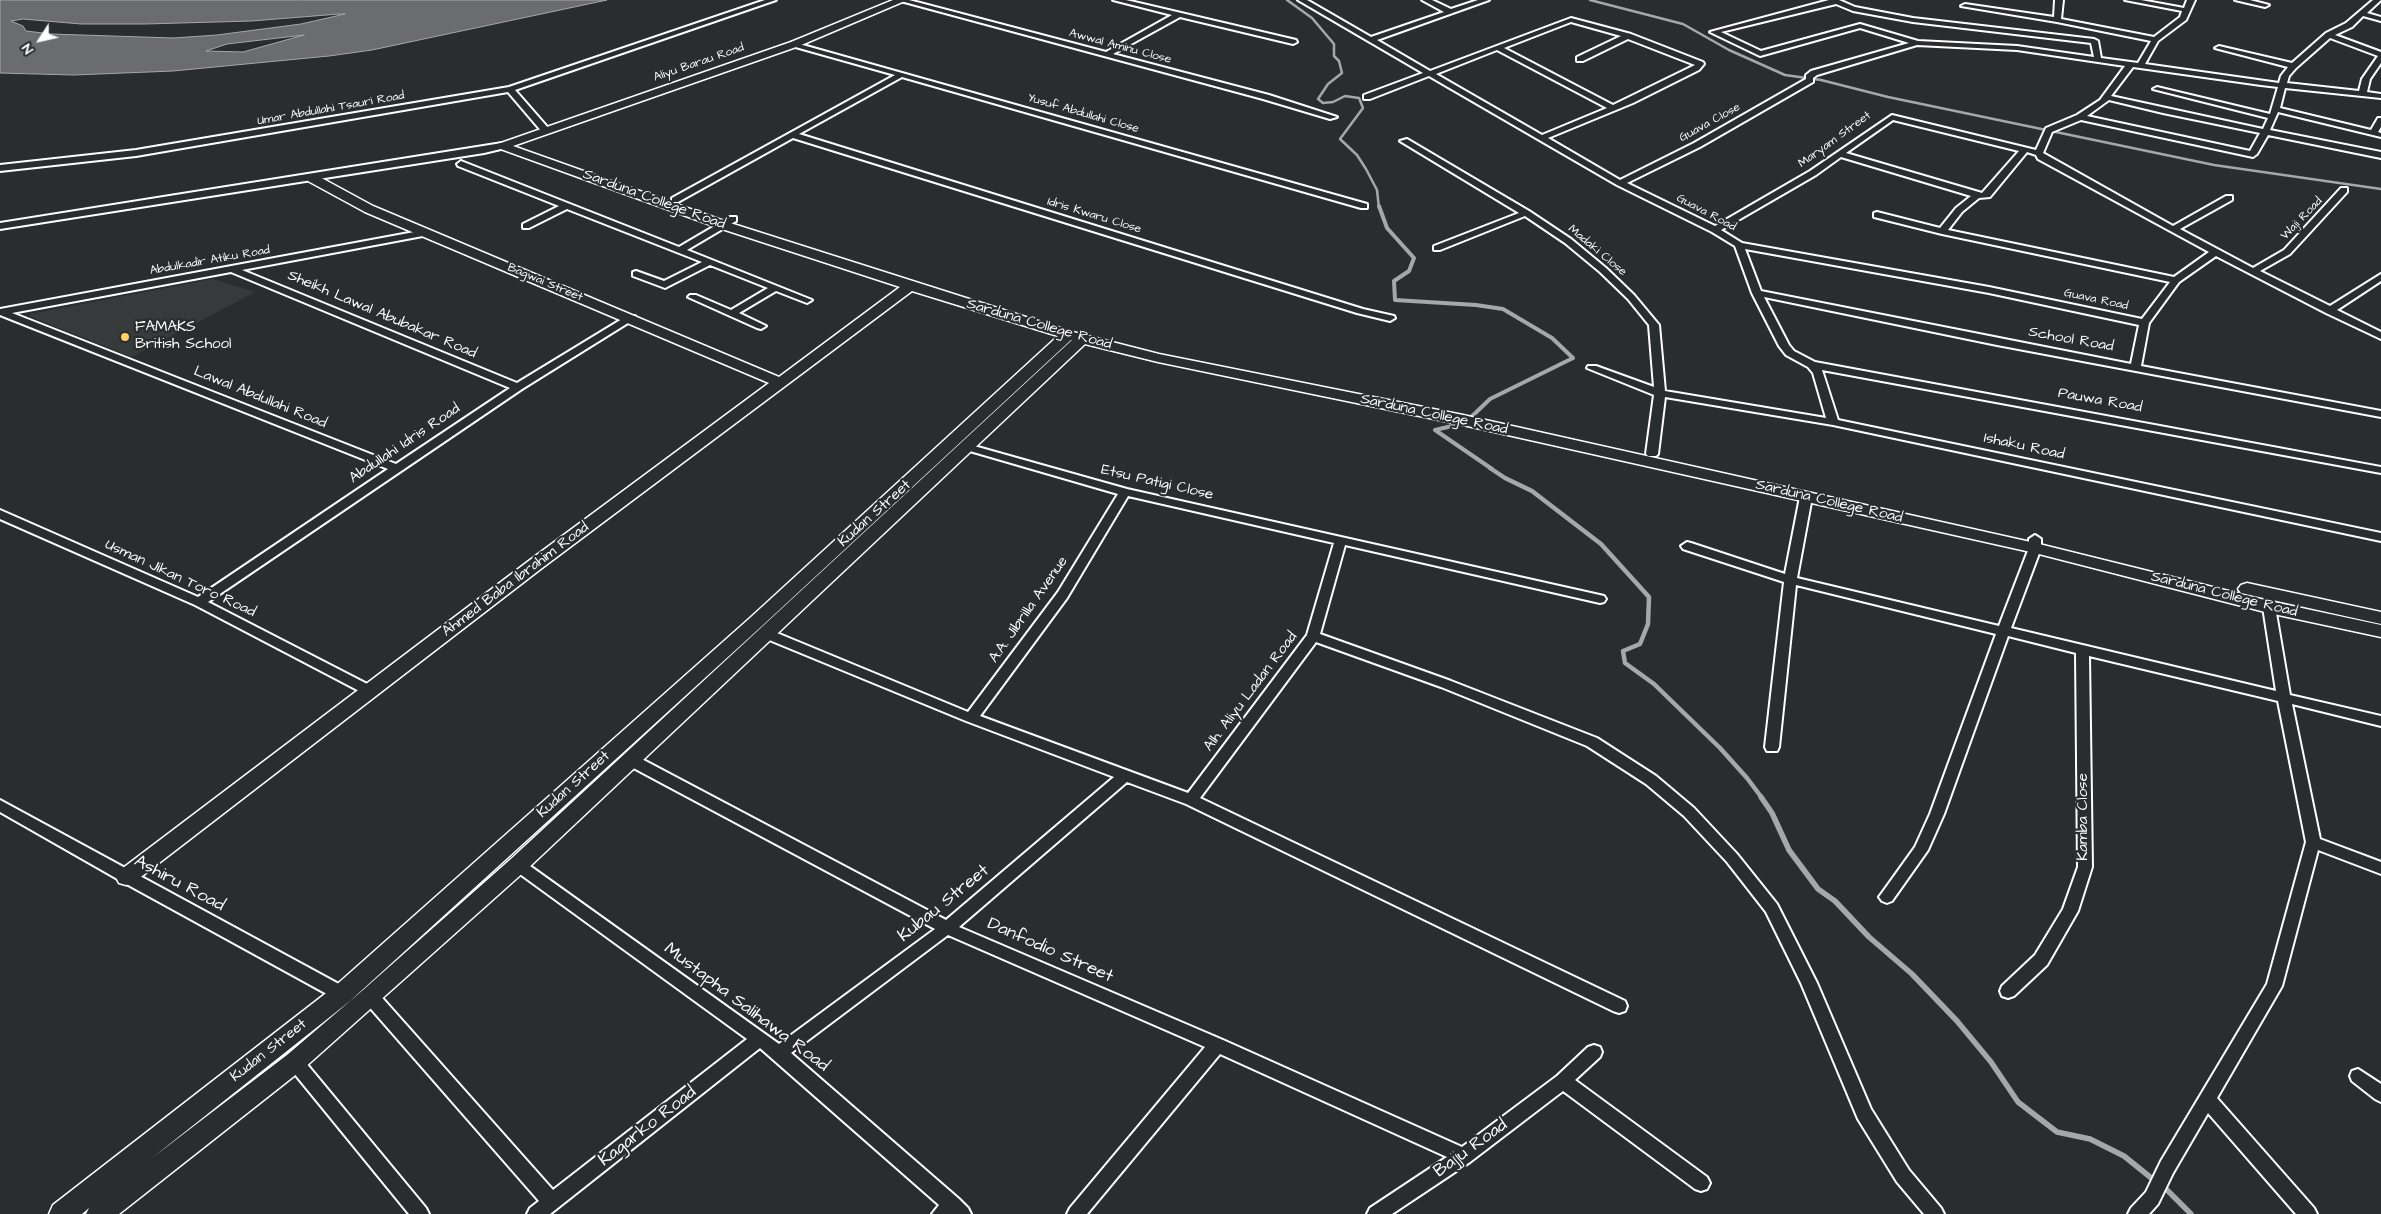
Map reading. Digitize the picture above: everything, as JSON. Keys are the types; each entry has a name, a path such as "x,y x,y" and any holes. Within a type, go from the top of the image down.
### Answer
{"street":[{"name":"Umar Abdullahi Tsauri Road","path":"0,168 136,153 510,89 772,0"},
{"name":"Aliyu Barau Road","path":"502,146 795,44 902,0"},
{"name":"Awwal Aminu Close","path":"902,0 1266,97 1333,117"},
{"path":"1117,0 1293,42"},
{"name":"Guava Road","path":"1302,0 1432,73 1620,183 1715,230 1739,245 1989,290 2144,322"},
{"path":"1426,0 1450,12"},
{"path":"1372,39 1485,0"},
{"path":"2057,20 2059,0"},
{"path":"2129,0 2186,10"},
{"path":"2140,66 2155,40 2183,18 2191,4 2191,0"},
{"path":"2239,0 2266,5"},
{"path":"2080,117 2253,154 2275,113 2284,86 2285,76 2293,66 2330,36 2349,25 2377,0"},
{"path":"2098,60 2094,41 1964,35 1917,43 1860,26 1760,54 1714,32 1834,1 1853,9 1878,14 1964,35 2018,48 2130,65 2284,86 2381,96"},
{"path":"1964,35 1965,3 2155,40"},
{"path":"2362,14 2381,19"},
{"path":"1106,55 1178,15"},
{"path":"1367,97 1571,20 1628,36 1700,64 1696,68 1613,108 1543,137"},
{"path":"1580,59 1628,36"},
{"path":"2330,36 2381,56 2366,79 2363,93"},
{"name":"Guava Close","path":"1620,183 1697,145 1810,80 1809,77 1814,73 1917,43"},
{"name":"Yusuf Abdullahi Close","path":"795,44 1364,206"},
{"path":"1498,48 1613,108"},
{"path":"2219,48 2293,66"},
{"path":"2130,65 2106,97 2080,117 2048,131 2039,153 2041,157 2215,252 2381,336"},
{"path":"675,200 900,75"},
{"path":"510,89 546,131"},
{"path":"2157,89 2377,134 2381,120"},
{"path":"2106,97 2264,132 2381,155"},
{"name":"Maryam Street","path":"1715,230 1813,173 1887,118 1892,117 2039,153"},
{"name":"Idris Kwaru Close","path":"792,135 1360,311 1390,318"},
{"name":"Sarduna College Road","path":"520,141 728,222 1162,350 1464,416 1652,454 2035,544 2269,607 2381,631"},
{"name":"Madaki Close","path":"1404,141 1526,213 1568,241 1603,270 1631,297 1654,325 1660,392 1652,454"},
{"path":"0,226 258,184 312,178 502,146"},
{"name":"Sarduna College Road","path":"502,146 910,286 1075,337 1167,360 1464,416"},
{"path":"1839,154 1976,196 1987,195 2025,150"},
{"path":"461,164 807,300"},
{"name":"Bagwai Street","path":"312,178 349,199 425,233 631,318 781,383"},
{"name":"Waji Road","path":"2254,271 2287,252 2343,193"},
{"path":"1942,232 1958,210 1976,196"},
{"path":"2174,229 2229,198"},
{"path":"526,226 566,206"},
{"path":"1437,248 1526,213"},
{"path":"1877,214 1942,232 2176,280"},
{"path":"680,250 728,222"},
{"name":"Abdulkadir Atiku Road","path":"1,312 425,233"},
{"path":"1739,245 1757,293 1784,346 1797,358 1812,365 1818,372 1834,422"},
{"path":"2136,367 2144,322 2176,280 2215,252"},
{"path":"636,274 666,286 709,262"},
{"name":"Sheikh Lawal Abubakar Road","path":"234,270 518,387"},
{"path":"2329,311 2381,277"},
{"name":"Ahmed Baba Ibrahim Road","path":"126,877 370,691 910,286"},
{"path":"732,313 775,288"},
{"name":"School Road","path":"1757,293 1997,342 2381,414"},
{"path":"693,297 761,326"},
{"name":"Lawal Abdullahi Road","path":"1,312 395,468"},
{"name":"Abdullahi Idris Road","path":"199,602 395,468 518,387 631,318"},
{"path":"99,1214 295,1062 371,997 518,865 967,447 1075,337"},
{"name":"Kudan Street","path":"62,1214 85,1207 342,994 1075,337"},
{"name":"Pauwa Road","path":"1812,365 2381,470"},
{"name":"Ishaku Road","path":"1592,368 1660,392 1834,422 2381,537"},
{"name":"Sarduna College Road","path":"1488,421 1806,497 2381,618"},
{"name":"Etsu Patigi Close","path":"967,447 1125,492 1600,599"},
{"name":"A.A. Jibrilla Avenue","path":"971,718 1063,595 1125,492"},
{"path":"1772,747 1790,580 1806,497"},
{"name":"Usman Jikan Toro Road","path":"0,514 199,602 370,691"},
{"name":"Alh. Aliyu Ladan Road","path":"1191,800 1313,636 1342,540"},
{"path":"1887,897 1921,850 1933,823 2035,544"},
{"path":"1687,546 1790,580 2381,721"},
{"path":"2137,1214 2152,1198 2167,1166 2274,986 2313,842 2284,699 2269,607"},
{"path":"767,634 971,718 1191,800 1619,1006"},
{"path":"1313,636 1446,684 1592,742 1651,780 1689,812 1732,858 1772,908 1809,983 1864,1114 1903,1176 1935,1214"},
{"name":"Kamba Close","path":"2008,991 2041,960 2070,911 2085,867 2082,649"},
{"name":"Danfodio Street","path":"632,760 947,928 1217,1045 1464,1156"},
{"name":"Kubau Street","path":"779,1054 947,928 1126,775"},
{"name":"Ashiru Road","path":"0,805 126,877 342,994"},
{"path":"2313,842 2381,868"},
{"name":"Mustapha Salihawa Road","path":"518,865 779,1054 952,1211"},
{"path":"371,997 552,1202"},
{"name":"Kagarko Road","path":"536,1214 759,1039"},
{"path":"1076,1214 1217,1045"},
{"name":"Bajju Road","path":"1376,1214 1464,1156 1563,1081 1594,1052"},
{"path":"295,1062 420,1214"},
{"path":"2358,1076 2381,1094"},
{"path":"1563,1081 1701,1183"},
{"path":"2207,1099 2308,1214"}],"shaded area":[{"path":"0,0 607,0 372,50 329,56 173,71 74,75 0,73","holes":["345,14 301,24 217,35 173,38 51,34 26,31 23,26 11,21 23,19 81,24 145,24 251,21","304,35 243,52 206,51 227,44"]},
{"name":"FAMAKS British School","path":"213,279 255,292 132,357 29,316 30,314"}],"waterway":[{"path":"1287,0 1312,18 1334,44 1334,56 1339,61 1342,73 1328,84 1318,99 1323,103 1333,102 1345,96 1359,98 1363,108 1340,139 1357,155 1366,169 1377,190 1379,208"},
{"path":"1590,0 1683,24 1729,50 1785,75 1821,80 1888,97 2214,165 2381,189"},
{"path":"1379,206 1387,228 1414,258 1409,271 1394,281 1395,300 1476,305 1503,309 1552,338 1573,358 1490,399 1465,423 1435,430 1492,469"},
{"path":"1490,468 1505,478 1532,491 1601,544 1649,597 1648,624 1640,644 1623,651 1625,663 1654,684 1720,748 1762,798"},
{"path":"1761,797 1772,813 1789,850 1818,889 1835,901 1869,937 1912,974 1957,1021 1991,1062 2018,1102 2057,1132 2090,1139 2124,1156 2155,1181"},
{"path":"2162,1185 2191,1214"}],"place":[{"name":"FAMAKS British School","path":"125,337"}]}
